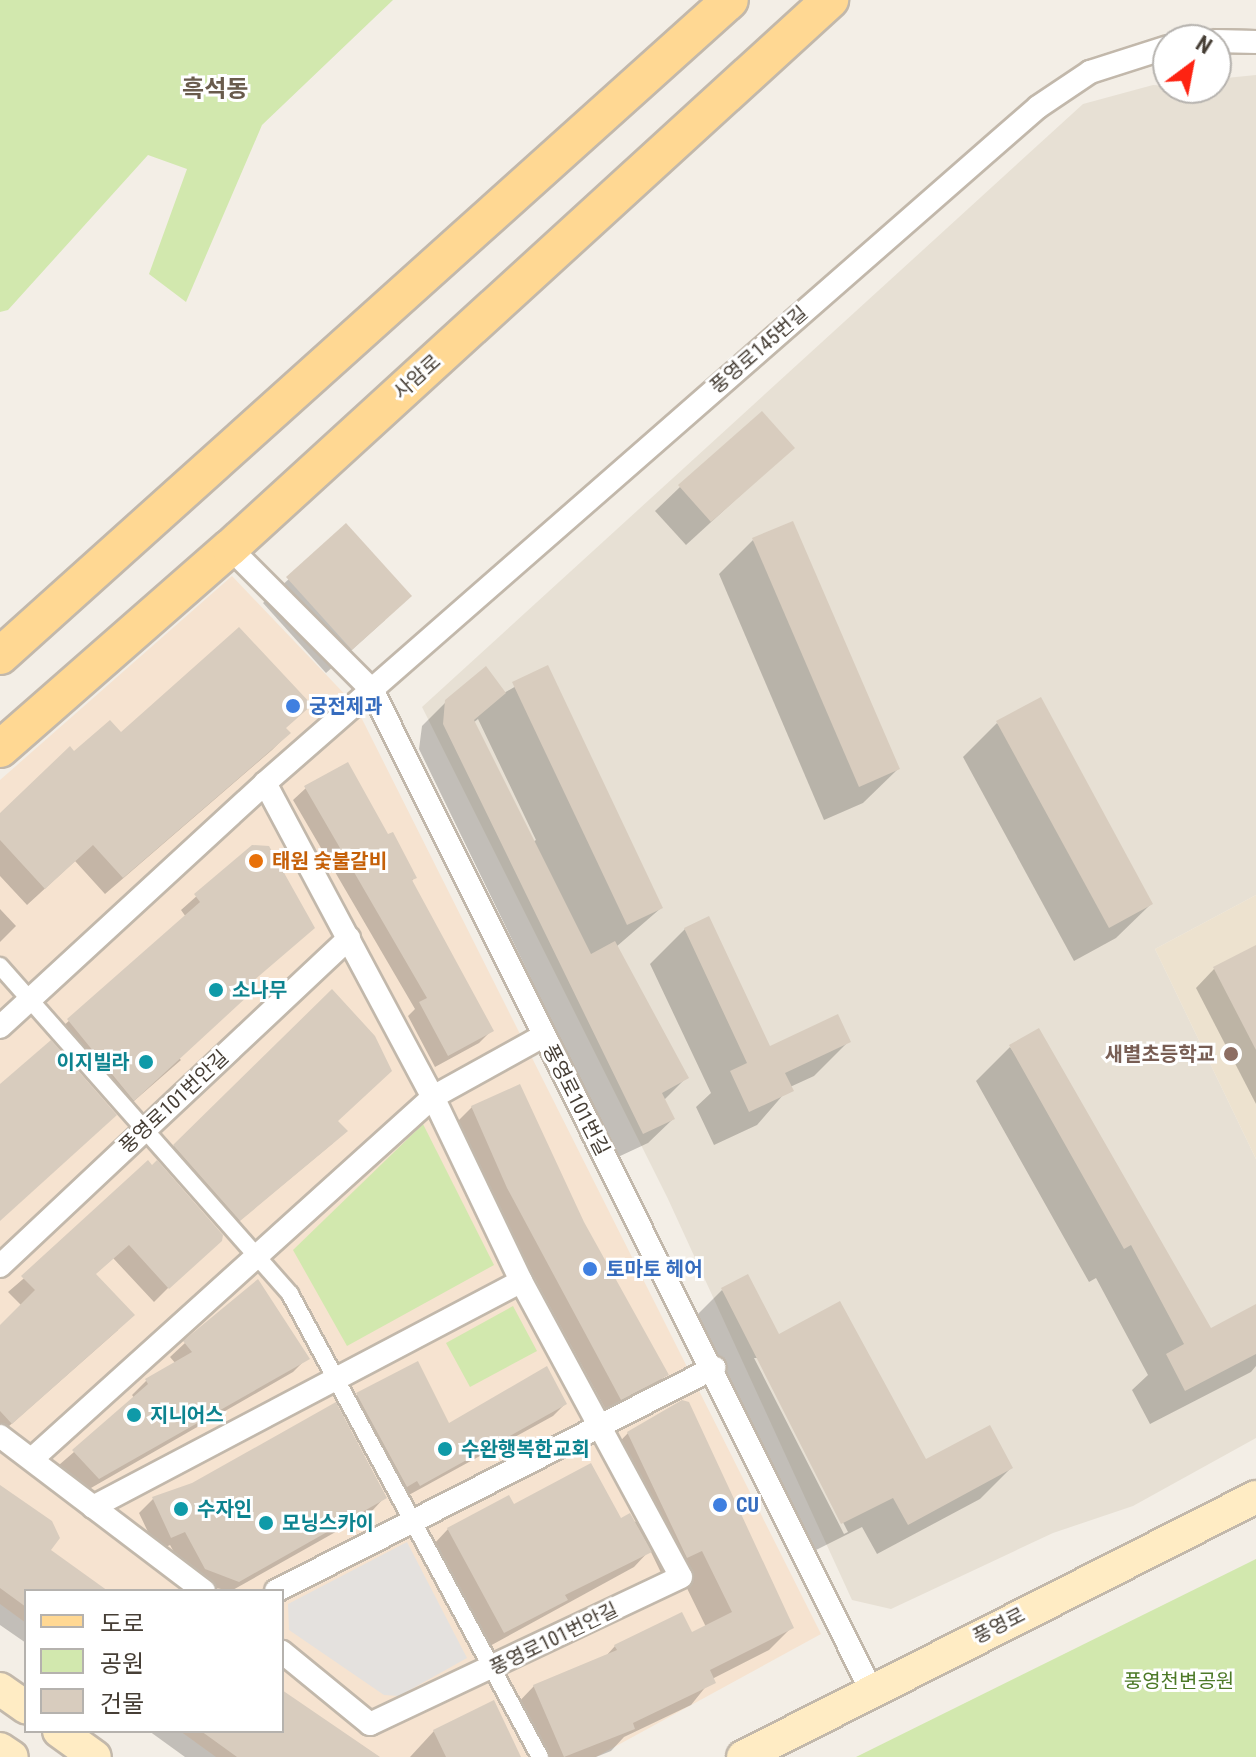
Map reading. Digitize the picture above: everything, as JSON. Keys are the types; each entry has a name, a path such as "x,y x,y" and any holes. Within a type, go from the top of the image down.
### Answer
{"main road":[{"path":"0,656 730,0"},
{"name":"사암로","path":"0,749 230,548 830,0"},
{"name":"풍영로","path":"743,1757 1256,1497"},
{"path":"0,1689 24,1706"},
{"path":"62,1733 95,1757"},
{"path":"0,1749 12,1757"}],"street":[{"path":"1232,41 1256,42"},
{"name":"풍영로145번길","path":"372,690 1038,107 1090,72 1152,52"},
{"name":"풍영로101번길","path":"230,548 372,690 543,1036 714,1368 871,1690"},
{"path":"0,1027 265,783 372,690"},
{"name":"풍영로101번안길","path":"265,783 433,1097 521,1281 681,1577 370,1724 284,1654"},
{"name":"풍영로101번안길","path":"0,1266 349,938"},
{"path":"0,966 290,1294 338,1376 540,1757"},
{"path":"32,1459 433,1097 543,1036"},
{"path":"93,1507 521,1281"},
{"path":"280,1589 600,1423 714,1368"},
{"path":"0,1436 201,1589"}],"shaded area":[{"path":"1256,75 1256,895 1155,949 1256,1159 1256,1438 1133,1506 1053,1533 891,1609 852,1600 668,1199 422,707 1083,104 1152,85 1152,104 1232,104 1232,77"},
{"path":"232,576 355,705 821,1634 596,1757 216,1757 183,1733 284,1733 284,1589 24,1589 24,1622 0,1604 0,780"},
{"name":"새별초등학교","path":"1256,895 1256,1159 1155,949"},
{"path":"407,1542 467,1658 399,1696 384,1695 289,1630 288,1604"}],"green space":[{"path":"0,0 393,0 262,125 186,302 149,274 187,169 148,155 8,310 0,312"},
{"path":"423,1124 494,1265 347,1346 293,1250"},
{"path":"513,1306 537,1351 470,1387 446,1343"},
{"name":"풍영천변공원","path":"1256,1559 1256,1757 856,1757 858,1756"}],"building":[{"path":"762,411 795,448 711,522 678,485"},
{"path":"793,521 900,769 859,787 752,538"},
{"path":"346,523 412,596 352,650 286,577"},
{"path":"239,627 312,705 286,728 291,733 123,878 93,845 45,889 0,840 0,813 70,746 74,751 110,720 121,732"},
{"path":"548,665 663,908 627,925 512,682"},
{"path":"486,666 506,693 474,720 591,954 615,941 689,1078 662,1093 675,1119 643,1134 443,724 445,700"},
{"path":"1041,697 1153,904 1109,928 996,721"},
{"path":"348,762 388,834 393,832 417,878 412,880 494,1031 448,1056 419,1002 427,998 304,786"},
{"path":"252,845 269,846 315,928 245,988 250,994 134,1101 67,1019 200,902 194,894"},
{"path":"709,916 770,1046 838,1014 851,1042 785,1073 794,1091 749,1112 730,1071 747,1063 684,928"},
{"name":"새별초등학교","path":"1256,945 1256,1050 1213,967"},
{"path":"332,989 375,1036 392,1071 338,1121 348,1131 240,1221 173,1145"},
{"path":"1039,1028 1211,1328 1256,1304 1256,1354 1185,1391 1166,1354 1184,1344 1131,1245 1124,1249 1009,1045"},
{"path":"51,1040 117,1115 0,1221 0,1084"},
{"path":"520,1084 584,1222 669,1375 621,1400 507,1188 471,1106"},
{"path":"148,1160 152,1165 157,1160 223,1235 222,1241 169,1289 129,1245 96,1274 135,1315 12,1424 0,1411 0,1325 35,1290 21,1276"},
{"path":"748,1274 779,1334 840,1301 926,1459 990,1425 1013,1468 908,1525 893,1498 841,1524 721,1288"},
{"path":"258,1279 310,1359 99,1479 72,1450 148,1384 145,1379 192,1352 183,1341"},
{"path":"418,1361 449,1423 547,1366 567,1404 420,1486 417,1481 407,1487 356,1393"},
{"path":"682,1400 689,1402 794,1628 710,1670 716,1683 633,1723 635,1729 564,1757 533,1685 617,1650 614,1645 682,1612 692,1632 732,1612 702,1551 687,1558 627,1432"},
{"path":"336,1402 387,1498 239,1582 205,1569 185,1532 171,1538 152,1497 192,1483"},
{"path":"591,1463 621,1518 630,1513 652,1552 565,1595 568,1600 504,1633 447,1528 509,1495 514,1504"},
{"path":"0,1485 52,1521 60,1538 51,1550 105,1589 24,1589 24,1606 0,1588"},
{"path":"284,1691 380,1757 237,1757 204,1733 284,1733"},
{"path":"494,1700 521,1757 446,1757 433,1730"}],"place":[{"name":"궁전제과","path":"293,706"},
{"name":"태원 숯불갈비","path":"256,861"},
{"name":"소나무","path":"216,990"},
{"name":"새별초등학교","path":"1231,1054"},
{"name":"이지빌라","path":"146,1062"},
{"name":"토마토 헤어","path":"590,1269"},
{"name":"지니어스","path":"134,1415"},
{"name":"수완행복한교회","path":"445,1449"},
{"name":"CU","path":"720,1505"},
{"name":"수자인","path":"181,1509"},
{"name":"모닝스카이","path":"266,1523"}],"district":[{"name":"흑석동","path":"215,90"}]}
